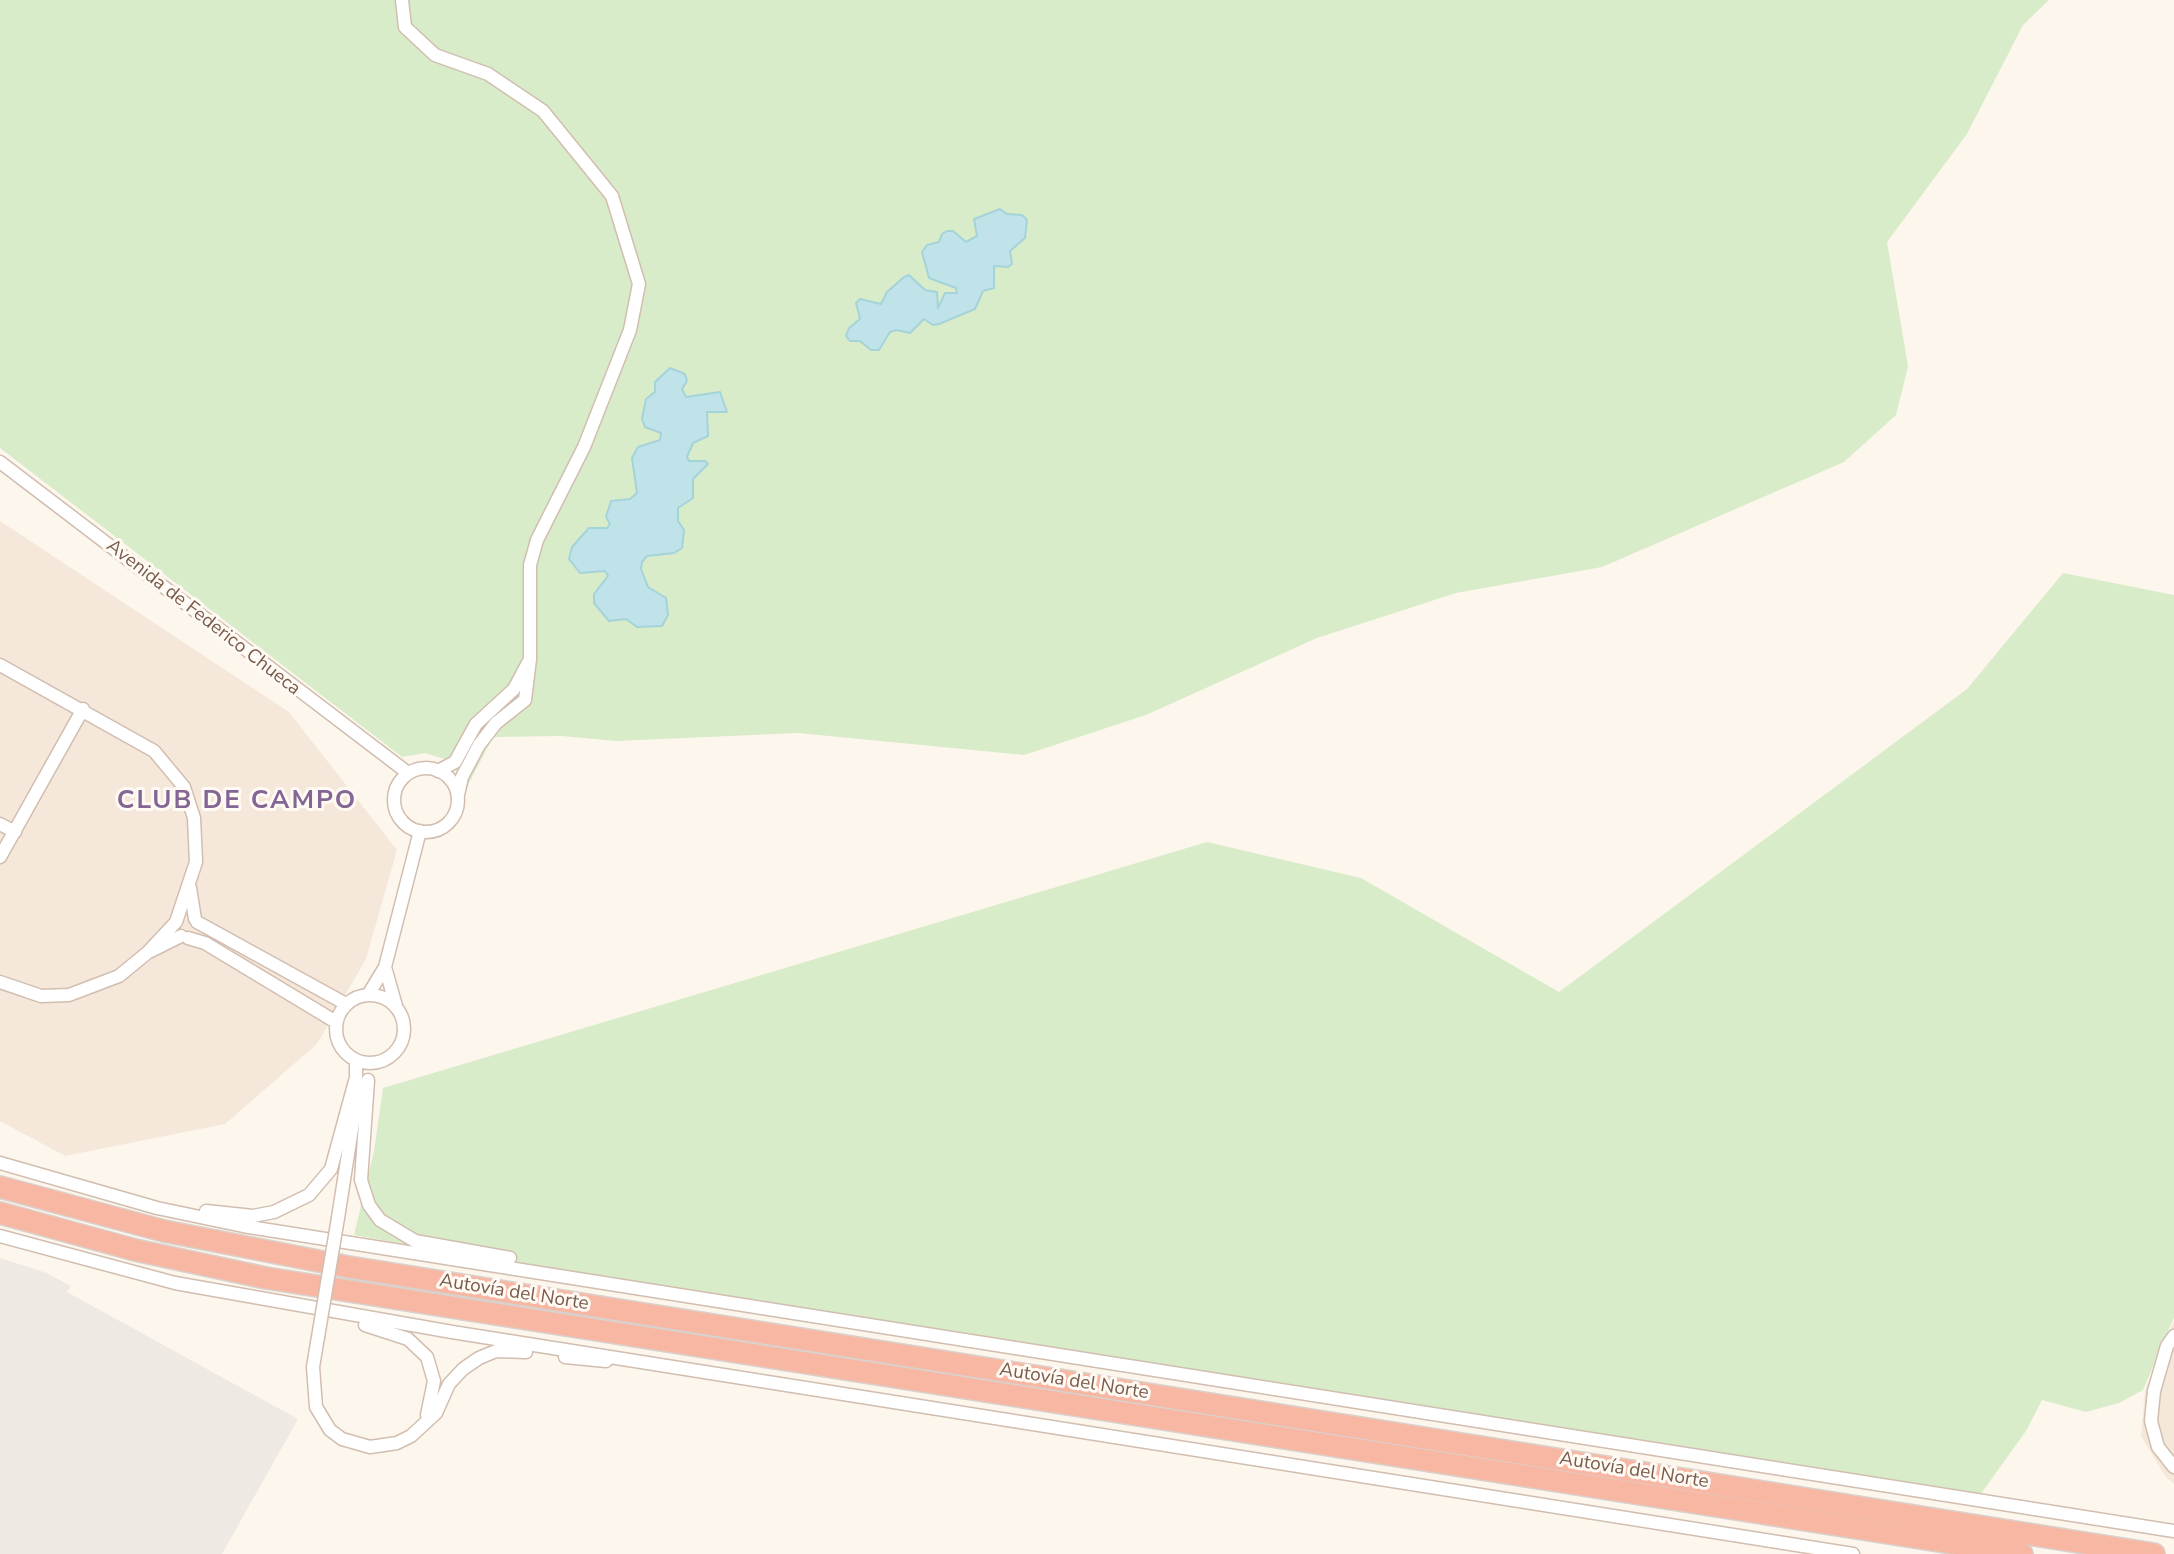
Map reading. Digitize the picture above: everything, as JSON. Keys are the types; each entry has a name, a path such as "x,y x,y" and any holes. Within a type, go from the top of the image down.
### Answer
{"highway":[{"name":"Autovía del Norte","path":"0,1187 125,1222 242,1248 349,1267 2154,1554"},
{"name":"Autovía del Norte","path":"0,1213 135,1250 266,1278 2022,1554"}],"street":[{"path":"402,0 405,27 435,55 488,74 543,111 612,196 639,284 630,330 584,447 537,540 530,565 528,691 520,703 496,723 479,745 462,777 457,808 449,822 431,831 420,831 409,827 394,807 396,786 408,773 431,767 451,778 458,795"},
{"name":"Avenida de Federico Chueca","path":"0,462 408,773"},
{"path":"438,771 455,762 476,724 514,689 530,659"},
{"path":"0,665 154,751 184,787 194,818 196,862 176,922 176,930 185,937 217,950 336,1022"},
{"path":"514,689 513,700 520,703"},
{"path":"0,857 83,709"},
{"path":"0,824 15,832"},
{"path":"368,995 385,967 420,831"},
{"path":"148,953 196,933 189,885"},
{"path":"0,982 41,996 69,996 119,976 148,953 176,922 185,916 346,1004"},
{"path":"98,1191 174,1206 253,1216 297,1203 321,1184 331,1169 362,1080 400,1044 404,1026 385,967"},
{"path":"398,1010 379,996 368,995 346,1004 336,1022 339,1045 356,1060 362,1080 360,1180 369,1205 380,1220 415,1241 542,1263 576,1277"},
{"path":"356,1060 378,1062"},
{"path":"362,1080 318,1337 312,1390 316,1407 330,1430 353,1444 370,1447 397,1443 436,1413 449,1384 463,1369 496,1351 512,1350 587,1362 639,1361"},
{"path":"0,1163 98,1191 243,1226 2174,1531"},
{"path":"0,1237 134,1274 213,1291 1853,1554"},
{"path":"213,1291 247,1304 376,1327 408,1339 420,1348 433,1370 434,1394 423,1424"},
{"path":"2174,1336 2167,1346 2154,1391 2151,1421 2158,1447 2174,1467"}],"shaded area":[{"name":"CLUB DE CAMPO","path":"0,521 289,712 397,850 366,959 317,1044 225,1124 65,1156 0,1121"},
{"path":"0,1258 47,1273 71,1286 67,1292 298,1419 222,1554 0,1554"},
{"path":"2174,1320 2174,1484 2165,1476 2141,1436 2145,1390"}],"green space":[{"path":"0,0 2049,0 2023,25 1967,134 1887,242 1908,366 1896,415 1844,462 1602,567 1456,593 1317,638 1146,715 1024,755 798,733 616,741 562,736 493,737 467,787 450,761 425,753 402,757 0,448"},
{"path":"2063,573 2174,595 2174,1317 2143,1390 2119,1403 2086,1412 2042,1400 2026,1431 1980,1495 354,1235 374,1151 383,1088 1207,842 1361,878 1559,992 1967,689"}],"water":[{"path":"1000,209 1007,214 1022,215 1027,220 1025,238 1010,251 1012,264 1008,267 994,266 994,288 983,291 975,309 939,324 933,325 924,319 910,333 896,330 890,332 879,350 871,350 860,341 850,341 846,336 849,328 860,319 856,303 860,299 881,304 887,292 904,277 909,275 925,290 937,292 938,308 945,293 957,293 956,288 929,278 922,252 927,245 939,242 942,234 947,231 953,231 966,242 977,236 974,219"},
{"path":"670,368 685,374 687,381 682,389 686,397 720,392 727,412 707,412 708,436 693,443 687,457 689,461 705,461 708,464 693,479 693,498 678,508 678,521 684,530 682,548 674,553 647,556 642,562 641,569 648,587 666,598 668,615 662,626 637,627 626,619 609,621 594,603 594,594 608,576 605,571 580,573 569,559 572,547 589,528 607,528 610,524 606,517 611,501 630,499 637,493 632,458 638,447 660,440 661,433 645,427 642,419 646,399 655,392 655,382"}],"district":[{"name":"CLUB DE CAMPO","path":"237,802"}]}
